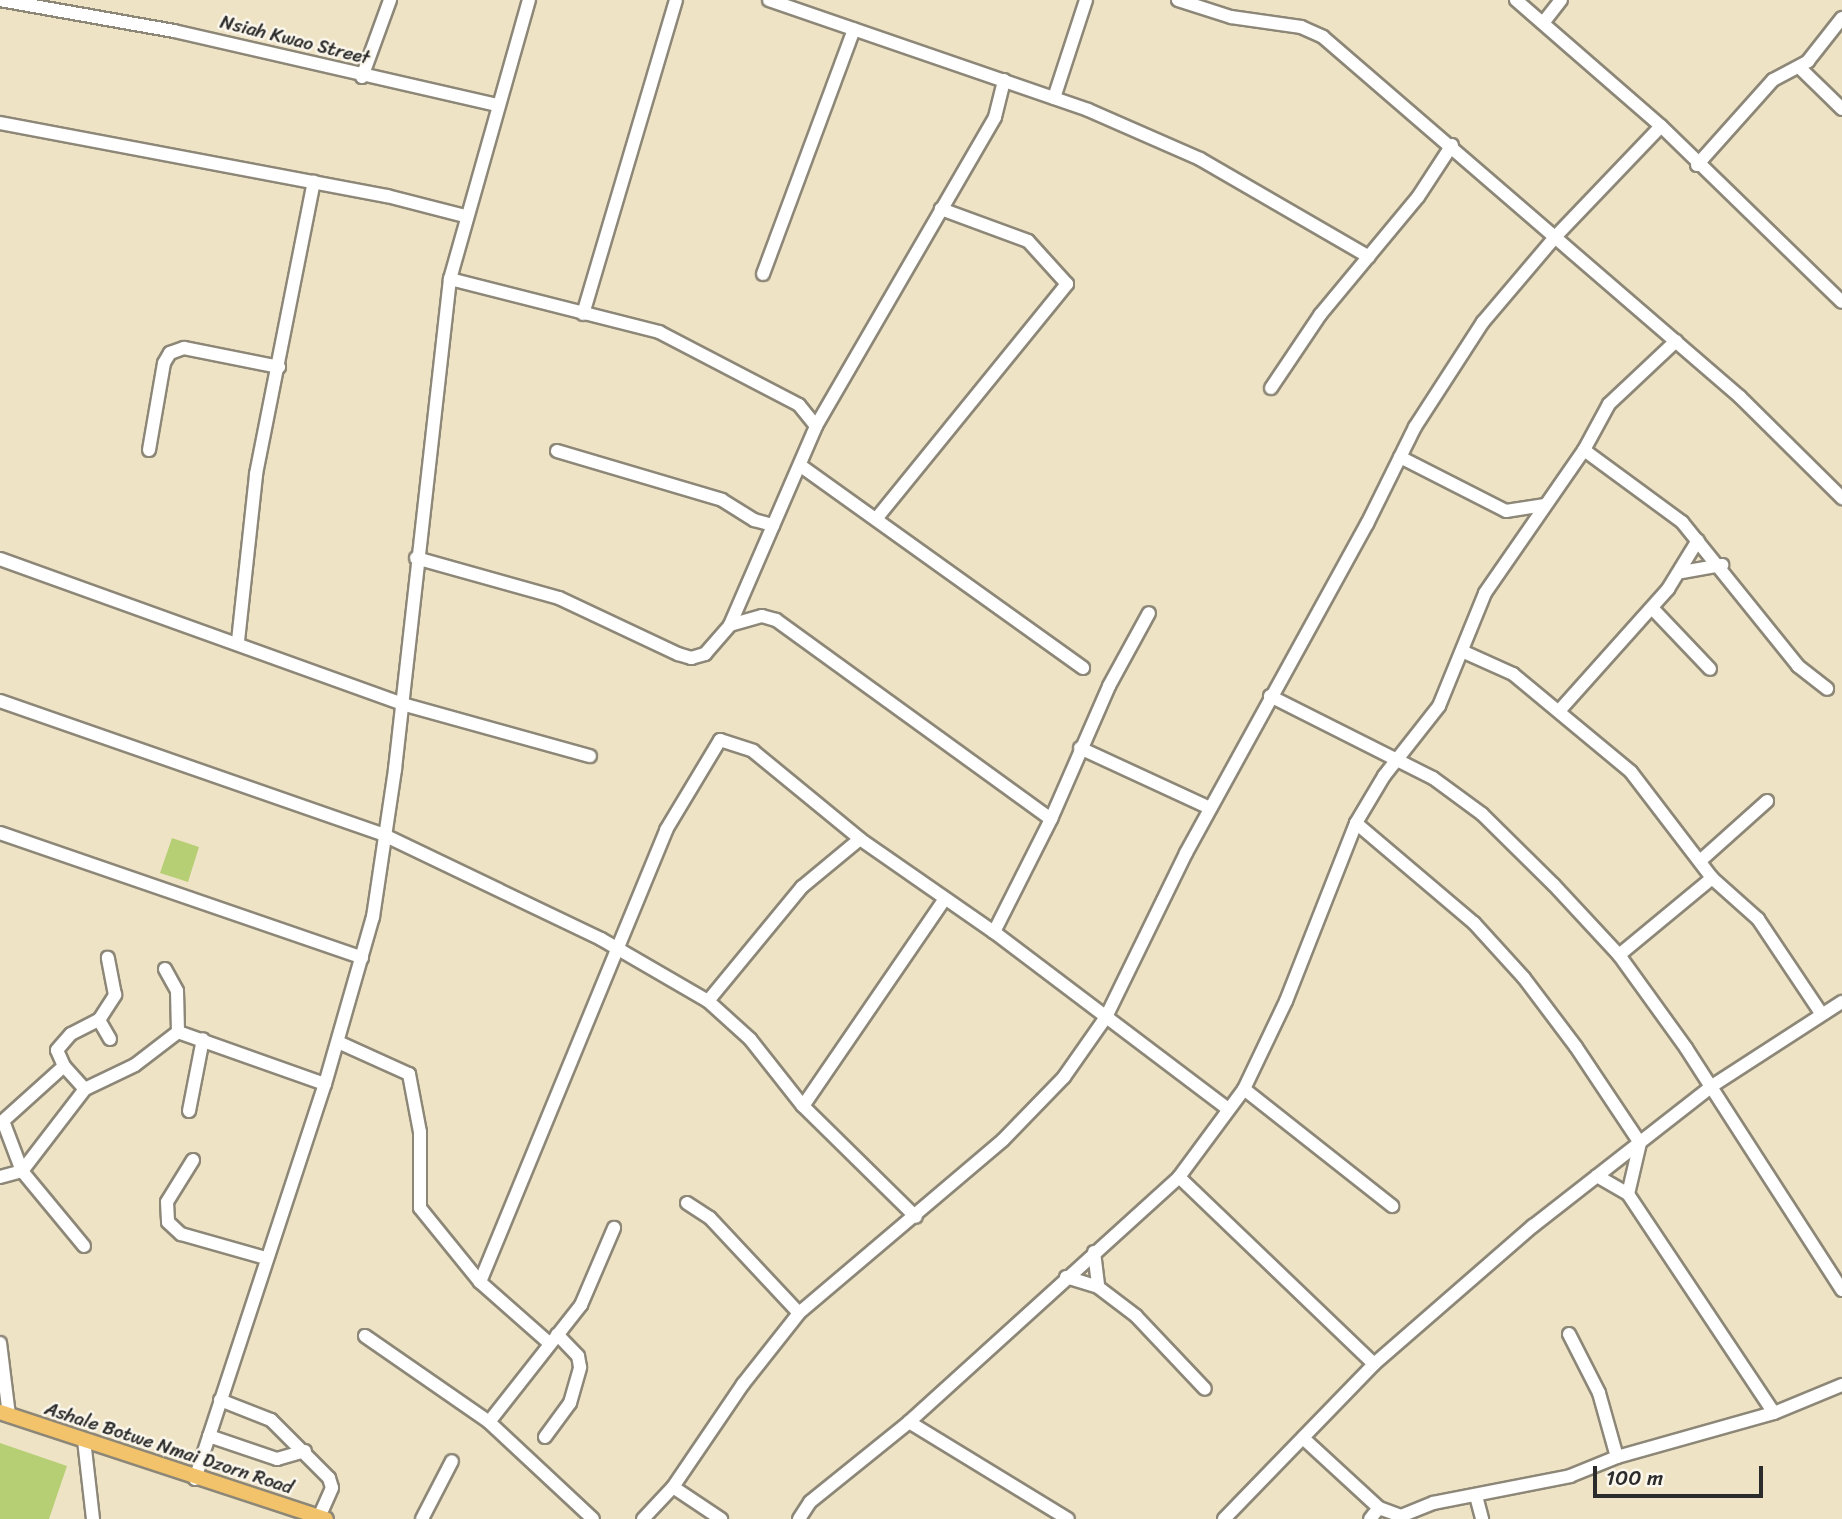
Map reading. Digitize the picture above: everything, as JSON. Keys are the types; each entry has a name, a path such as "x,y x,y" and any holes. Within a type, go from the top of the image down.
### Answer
{"main road":[{"name":"Ashale Botwe Nmai Dzorn Road","path":"4,1413 195,1479 322,1518"}],"street":[{"name":"Nsiah Kwao Street","path":"0,0 174,31 498,105"},
{"path":"362,76 390,0"},
{"path":"195,1479 338,1042 362,958 379,884 450,279 465,216 529,0"},
{"path":"583,314 676,0"},
{"path":"769,0 1054,98 1199,159 1369,257"},
{"path":"1054,98 1086,0"},
{"path":"1178,0 1230,17 1301,27 1323,37 1452,145 1676,341 1842,498"},
{"path":"1516,0 1661,126 1697,165 1842,302"},
{"path":"1543,23 1562,0"},
{"path":"1697,165 1773,80 1800,66 1842,18"},
{"path":"763,274 855,29"},
{"path":"1800,66 1842,109"},
{"path":"416,558 559,598 691,658 718,643 730,625 816,426 995,117 1004,80"},
{"path":"0,123 314,182 465,216"},
{"path":"643,1519 673,1488 743,1384 799,1313 916,1217 1036,1109 1106,1017 1210,808 1270,696 1400,457 1483,321 1555,237 1661,126"},
{"path":"1271,388 1320,315 1418,197 1452,145"},
{"path":"238,641 256,474 314,182"},
{"path":"876,519 1068,284 1028,241 941,209"},
{"path":"450,279 687,344 799,405 816,426"},
{"path":"799,1519 810,1502 909,1422 1179,1177 1244,1090 1286,1001 1356,823 1397,758 1439,706 1464,652 1485,593 1584,450 1609,404 1676,341"},
{"path":"149,450 164,363 170,353 184,348 279,367"},
{"path":"1584,450 1663,504 1722,565 1798,666 1826,690"},
{"path":"557,451 722,500 754,520 773,525"},
{"path":"1400,457 1506,511 1544,505"},
{"path":"801,466 1083,668"},
{"path":"1559,710 1682,572 1698,540"},
{"path":"0,559 238,641 402,704 590,756"},
{"path":"1682,572 1722,565"},
{"path":"1652,608 1710,669"},
{"path":"995,932 1051,819 1080,748 1149,613"},
{"path":"730,625 762,616 776,620 1051,819"},
{"path":"1464,652 1514,674 1559,710 1647,789 1712,878 1758,919 1821,1013"},
{"path":"1270,696 1397,758 1482,814 1619,955 1712,1086 1842,1290"},
{"path":"0,701 384,835 618,949 708,1001 750,1040 803,1106 916,1217"},
{"path":"480,1282 666,830 720,740 753,751 860,839 995,932 1228,1109"},
{"path":"1080,748 1210,808"},
{"path":"1700,861 1767,801"},
{"path":"1356,823 1429,883 1507,959 1576,1047 1640,1143 1628,1194"},
{"path":"0,833 362,958"},
{"path":"708,1001 802,887 860,839"},
{"path":"1619,955 1712,878"},
{"path":"803,1106 945,899"},
{"path":"85,1088 64,1066 57,1049 71,1034 99,1020 115,995 108,958"},
{"path":"165,969 177,991 178,1032"},
{"path":"1224,1519 1374,1364 1597,1176 1712,1086 1821,1013 1840,1008"},
{"path":"99,1020 110,1039"},
{"path":"178,1032 325,1084"},
{"path":"0,1177 22,1171 85,1088 135,1065 178,1032"},
{"path":"189,1111 203,1039"},
{"path":"338,1042 409,1074 420,1132 420,1208 480,1282 578,1356 580,1367 570,1403 545,1437"},
{"path":"64,1066 1,1117 22,1171 84,1246"},
{"path":"1244,1090 1392,1206"},
{"path":"193,1160 167,1202 168,1222 181,1234 266,1258"},
{"path":"1597,1176 1628,1194 1774,1413"},
{"path":"1179,1177 1374,1364"},
{"path":"687,1203 710,1218 799,1313"},
{"path":"489,1422 552,1338 581,1305 614,1228"},
{"path":"1094,1252 1098,1287"},
{"path":"1066,1277 1098,1287 1158,1336 1205,1390"},
{"path":"1569,1334 1599,1393 1617,1457"},
{"path":"365,1336 489,1422 593,1519"},
{"path":"0,1343 4,1413"},
{"path":"1304,1438 1379,1508 1401,1516 1433,1503 1570,1476 1617,1457 1774,1413 1842,1385"},
{"path":"220,1401 271,1420 305,1451 331,1483 322,1518"},
{"path":"909,1422 1068,1519"},
{"path":"209,1436 277,1460 305,1451"},
{"path":"83,1440 93,1519"},
{"path":"422,1519 452,1461"},
{"path":"673,1488 721,1519"},
{"path":"1476,1496 1482,1519"},
{"path":"1370,1519 1379,1508"}],"green space":[{"path":"172,838 199,847 188,882 160,873"},
{"path":"0,1443 67,1466 49,1519 0,1519"}]}
